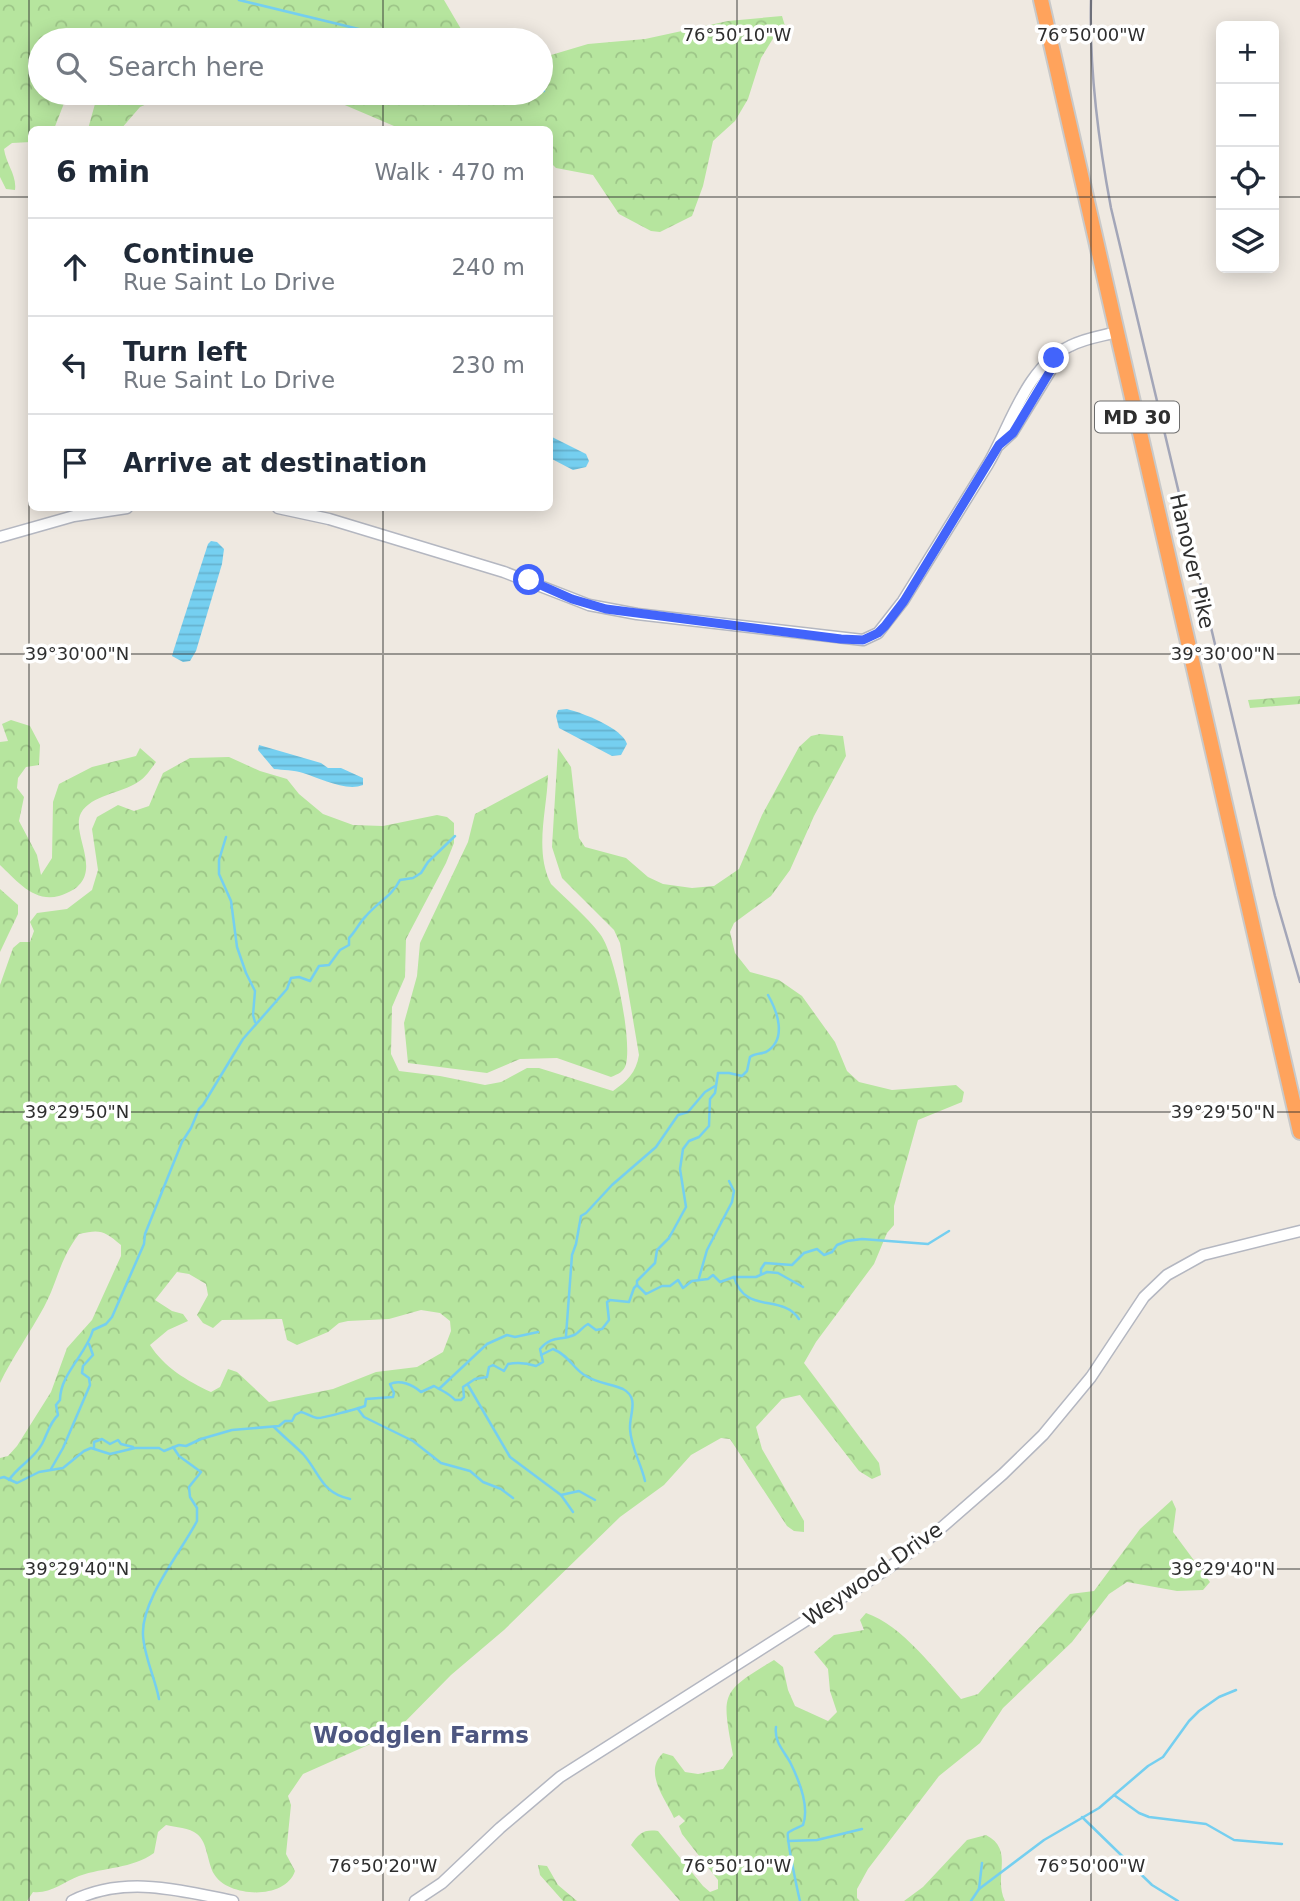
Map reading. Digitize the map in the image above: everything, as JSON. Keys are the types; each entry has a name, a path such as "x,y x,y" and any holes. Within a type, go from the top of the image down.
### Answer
{"highway":[{"name":"Hanover Pike","path":"1041,0 1300,1132"}],"street":[{"path":"292,511 329,519 504,572 589,605 637,614 863,640 878,633 904,601 999,445 1010,416 1038,373 1067,347 1117,332"},
{"path":"0,537 74,516 107,511"},
{"name":"Weywood Drive","path":"415,1901 442,1883 500,1828 560,1777 887,1569 932,1536 1022,1456 1060,1416 1091,1377 1144,1297 1167,1275 1203,1255 1300,1231"},
{"path":"72,1901 102,1889 133,1885 169,1888 233,1901"}],"green space":[{"path":"0,0 444,0 460,28 28,28 28,105 63,105 55,126 28,126 28,142 12,143 4,149 15,190 6,189 0,177"},
{"path":"782,16 785,26 777,32 761,58 748,99 735,121 713,141 703,186 692,216 660,232 651,231 619,214 593,175 556,168 553,165 553,126 394,126 345,105 553,105 553,54 588,44 645,39 728,21"},
{"path":"95,105 144,105 124,126 89,126"},
{"path":"1300,696 1300,704 1250,708 1248,700"},
{"path":"11,720 30,726 40,745 39,765 26,767 18,778 17,788 24,797 19,821 37,855 41,875 52,858 53,802 59,784 92,767 136,756 140,748 156,762 141,780 99,798 81,813 79,823 86,869 83,880 75,889 59,896 41,896 26,889 0,865 0,742 8,741 2,724"},
{"path":"811,736 843,736 846,756 814,816 790,870 771,896 734,923 730,932 735,953 750,972 779,980 802,996 835,1042 847,1071 859,1082 892,1090 956,1085 964,1092 962,1102 918,1120 894,1206 894,1225 887,1233 874,1264 816,1342 804,1363 879,1463 881,1475 872,1479 859,1471 800,1395 782,1399 756,1427 762,1449 804,1521 804,1532 794,1531 787,1526 730,1439 721,1438 691,1455 664,1485 620,1517 504,1630 451,1675 393,1734 303,1774 288,1796 291,1805 286,1854 295,1871 289,1881 280,1887 268,1891 243,1891 221,1882 214,1874 201,1838 186,1829 166,1825 158,1832 154,1853 137,1862 79,1876 57,1887 33,1892 27,1901 0,1901 0,1458 8,1456 17,1446 51,1392 67,1348 92,1320 121,1256 121,1245 102,1232 79,1234 67,1253 44,1307 0,1383 0,985 13,948 20,942 30,942 34,931 30,922 37,913 67,909 92,890 98,870 92,829 97,817 118,805 134,811 149,806 163,773 190,758 229,757 287,779 299,794 323,814 353,825 383,826 437,815 447,817 454,823 454,843 406,939 405,977 392,1007 391,1054 399,1071 485,1085 501,1082 527,1068 539,1068 613,1091 630,1076 639,1055 620,943 614,930 562,878 552,847 558,748 571,767 579,838 585,847 626,858 648,877 663,884 692,888 714,886 739,869 762,815 799,747","holes":["177,1272 189,1274 206,1284 208,1295 197,1315 203,1323 213,1328 222,1320 282,1319 287,1340 297,1345 328,1332 339,1323 389,1319 421,1310 440,1313 450,1321 451,1331 443,1352 417,1367 376,1372 333,1389 269,1402 237,1372 228,1369 220,1387 211,1392 177,1373 150,1345 168,1330 188,1321 183,1314 172,1311 155,1300"]},
{"path":"548,775 542,844 546,871 551,884 589,921 606,944 616,977 627,1036 625,1067 611,1077 557,1058 520,1059 487,1073 408,1063 404,1023 417,976 420,943 468,842 475,814"},
{"path":"0,889 18,905 18,914 0,952"},
{"path":"1172,1500 1176,1509 1173,1532 1210,1582 1203,1590 1177,1591 1127,1582 1109,1594 1072,1642 1003,1708 980,1743 939,1776 868,1869 857,1889 857,1898 860,1901 680,1901 631,1845 642,1833 658,1831 703,1886 710,1892 718,1889 718,1880 682,1834 679,1826 685,1821 679,1815 674,1818 658,1785 655,1768 663,1753 673,1756 685,1772 698,1774 723,1769 733,1755 727,1719 729,1697 743,1680 774,1660 783,1667 795,1706 828,1721 837,1712 830,1691 828,1669 814,1652 834,1635 864,1630 860,1620 866,1613 905,1638 961,1699 978,1694 1070,1594 1094,1591 1140,1529"},
{"path":"986,1835 1000,1848 1001,1882 1005,1901 904,1901 923,1887 967,1840"},
{"path":"538,1865 547,1866 558,1885 577,1901 563,1901 540,1875"}],"water":[{"path":"553,438 586,454 589,461 586,467 573,470 553,460"},
{"path":"211,541 217,542 224,549 222,564 196,651 190,661 183,662 172,656"},
{"path":"567,709 618,732 627,744 621,755 612,756 559,728 556,716 558,710"},
{"path":"259,745 321,763 328,768 341,768 363,778 363,785 341,786 300,772 274,769 258,750"}],"waterway":[{"path":"239,0 354,28"},
{"path":"9,1480 42,1444 58,1415 56,1405 60,1400 64,1382 93,1330 106,1324 112,1317 144,1244 145,1234 182,1142 199,1109 243,1039 287,989 291,978 299,977 310,981 319,966 329,965 340,950 349,945 349,938 364,919 400,880 413,878 421,873 428,862 455,836"},
{"path":"226,837 219,860 219,874 231,901 237,947 255,991 255,1022"},
{"path":"0,1478 17,1483 39,1472 63,1468 91,1448 110,1454 135,1448 159,1448 164,1451 232,1430 279,1426 285,1421 292,1421 295,1415 301,1412 317,1418 332,1415 365,1406 366,1399 393,1397 390,1384 398,1382 421,1392 434,1386 455,1400 461,1400 464,1397 463,1387 475,1379 487,1377 489,1367 493,1365 504,1371 511,1363 536,1366 543,1362 540,1349 549,1342 574,1335 588,1324 596,1330 602,1329 609,1320 607,1302 629,1302 637,1281 655,1263 657,1250 669,1238 686,1207 680,1169 683,1149 709,1126 710,1099 715,1093 718,1073 742,1076 747,1071 750,1057 766,1052 777,1040 779,1025 768,995"},
{"path":"566,1336 572,1255 581,1216 656,1147 678,1115 688,1112 705,1092 715,1086"},
{"path":"699,1278 707,1250 732,1202 734,1191 729,1181"},
{"path":"761,1274 765,1263 792,1265 804,1253 817,1249 824,1255 847,1241 862,1239 928,1244 949,1231"},
{"path":"637,1285 646,1294 662,1286 670,1286 678,1280 683,1288 692,1281 708,1279 713,1275 720,1282 734,1277 756,1277 767,1272 778,1273 803,1287"},
{"path":"734,1277 739,1289 746,1296 783,1307 792,1311 799,1319"},
{"path":"439,1389 487,1344 507,1335 515,1337 538,1332"},
{"path":"51,1469 90,1385 89,1378 82,1373 83,1366 93,1355 89,1344"},
{"path":"541,1355 553,1349 586,1376 628,1393 632,1402 631,1436 645,1481"},
{"path":"468,1385 510,1457 561,1495 573,1512"},
{"path":"358,1409 364,1417 413,1441 441,1463 470,1471 483,1482 501,1489 513,1498"},
{"path":"274,1427 303,1454 327,1487 350,1499"},
{"path":"94,1448 94,1442 102,1439 110,1444 118,1440 121,1444 133,1447"},
{"path":"159,1699 147,1659 144,1621 163,1576 197,1521 197,1508 190,1497 189,1487 201,1472 179,1456 173,1447"},
{"path":"561,1495 579,1491 595,1500"},
{"path":"979,1889 1044,1840 1099,1808 1148,1766 1163,1757 1199,1711 1219,1697 1236,1690"},
{"path":"776,1727 778,1741 793,1769 804,1801 803,1825 788,1833 800,1901"},
{"path":"1114,1795 1149,1817 1206,1824 1234,1840 1282,1844"},
{"path":"1082,1817 1152,1885 1178,1901"},
{"path":"788,1841 817,1840 862,1829"},
{"path":"971,1901 979,1889 982,1863"}],"railway":[{"path":"1091,0 1095,105 1111,208 1275,896 1300,982"}],"district":[{"name":"Woodglen Farms","path":"421,1735"}],"route":[{"path":"529,580 572,599 606,609 856,641 870,638 885,626 904,601 999,445 1013,433 1052,368 1054,358"}]}
